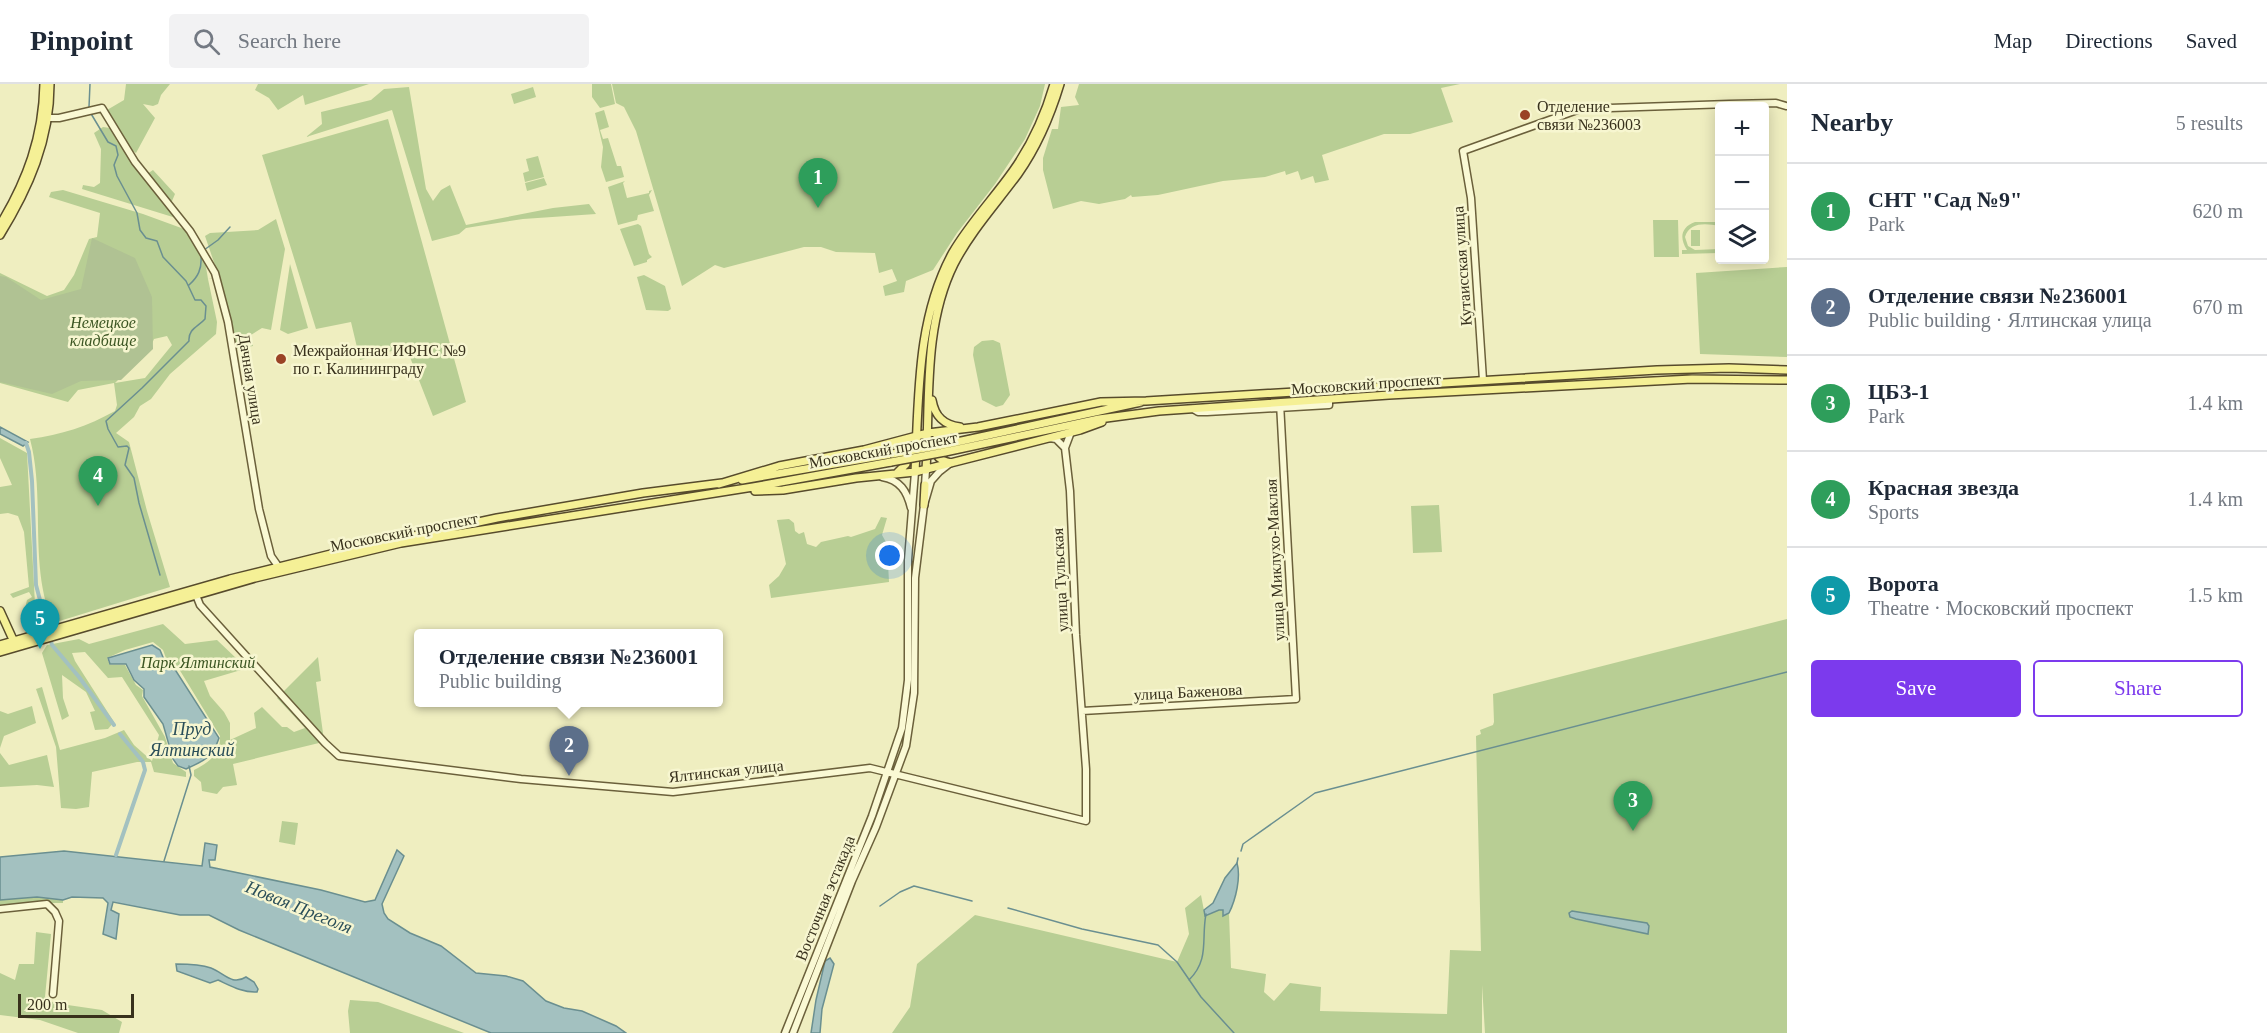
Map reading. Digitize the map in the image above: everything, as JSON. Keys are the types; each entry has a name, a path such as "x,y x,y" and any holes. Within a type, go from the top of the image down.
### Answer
{"main road":[{"path":"0,225 17,196 33,158 45,119 44,84"},
{"path":"0,235 26,189 39,159 50,84"},
{"path":"915,472 920,377 928,320 942,276 963,237 1027,150 1041,123 1054,84"},
{"path":"926,470 934,321 948,278 969,238 1032,153 1046,125 1060,84"},
{"path":"1712,368 1714,379"},
{"name":"Московский проспект","path":"944,448 1146,401 1387,385 1712,368 1786,370"},
{"name":"Московский проспект","path":"50,635 278,566 421,536 498,528 725,492 1115,416 1193,409 1280,406 1389,395 1714,379 1787,381"},
{"path":"930,383 933,407 939,418 948,424 969,428"},
{"path":"1387,385 1389,395"},
{"path":"719,484 779,466 827,458 928,433 969,428 1101,402 1146,401"},
{"path":"890,442 911,430 918,407"},
{"path":"725,492 783,490 926,470 1071,432 1115,416"},
{"path":"952,463 938,458 935,448 938,436 953,430"},
{"path":"890,442 902,444 907,453 905,466 892,475"},
{"name":"Московский проспект","path":"0,645 16,644 274,573 497,518 891,458"},
{"path":"924,505 925,485"},
{"path":"497,518 501,522 498,528"},
{"path":"0,611 16,644"},
{"name":"Московский проспект","path":"0,652 16,644"}],"street":[{"name":"Кутаисская улица","path":"1483,380 1472,198 1463,151 1580,109 1776,103 1786,105"},
{"path":"1786,105 1787,114"},
{"name":"Дачная улица","path":"45,119 102,108 135,162 205,253 215,273 222,298 259,509 271,556 278,566"},
{"path":"1280,406 1290,408 1329,402"},
{"name":"улица Миклухо-Маклая","path":"1280,406 1296,699"},
{"path":"1282,419 1286,410 1290,408"},
{"path":"1047,438 1056,439 1065,448 1071,432"},
{"name":"улица Тульская","path":"1065,448 1070,491 1086,821"},
{"name":"Восточная эстакада","path":"793,1033 852,881 876,827 910,731 915,678 915,578 924,505 931,481 952,463"},
{"path":"925,485 926,470"},
{"name":"Восточная эстакада","path":"785,1033 899,740 907,694 908,570 915,472"},
{"path":"872,476 890,478 900,485 907,495 913,514"},
{"name":"Ялтинская улица","path":"196,595 209,615 339,756 521,779 673,792 870,768 1086,821"},
{"name":"улица Баженова","path":"1082,711 1296,699"},
{"path":"0,909 47,904 55,912 59,926 53,994"}],"green space":[{"path":"126,84 170,84 161,95 158,104 153,106 143,104 155,118 136,153 121,137 107,110 124,100"},
{"path":"258,84 369,84 305,105 303,95 278,110 269,98 255,90"},
{"path":"592,84 611,84 615,104 600,108 592,97"},
{"path":"612,84 1045,84 1040,106 1025,139 933,270 906,281 904,292 885,296 883,286 897,281 892,269 879,273 875,253 836,252 821,247 804,247 724,268 715,265 682,286 636,131 624,107 616,103"},
{"path":"1079,84 1460,84 1441,88 1453,122 1410,134 1384,134 1322,155 1329,180 1315,183 1313,176 1301,180 1298,171 1286,175 1285,171 1265,177 1223,181 1158,195 1132,197 1131,195 1125,199 1099,204 1081,201 1053,209 1043,170 1043,158 1052,129 1058,129 1061,107 1079,105 1075,97"},
{"path":"409,87 426,189 433,201 441,190 450,185 466,225 553,208 589,204 596,214 523,219 466,228 459,234 432,241 392,110 306,137 322,124 321,112 371,100 384,89"},
{"path":"533,87 536,97 514,104 511,94"},
{"path":"604,110 609,127 600,130 603,139 608,138 617,166 621,166 624,177 606,182 601,167 603,147 595,113"},
{"path":"388,119 466,402 433,416 406,347 360,360 351,322 316,329 262,155"},
{"path":"103,127 110,128 116,139 121,137 116,140 144,176 153,170 175,194 169,208 176,218 82,189 83,185 94,187 100,183 101,149 94,133"},
{"path":"538,156 544,177 525,182 523,173 529,171 526,159"},
{"path":"544,178 547,185 527,191 525,183"},
{"path":"625,181 623,183 627,198 649,193 652,190 649,195 654,211 638,215 637,220 618,225 608,187"},
{"path":"63,190 184,229 205,261 217,322 216,334 170,374 151,399 140,406 134,417 116,433 129,442 170,587 53,623 45,601 41,578 37,485 30,439 53,435 95,421 115,411 117,405 114,383 78,390 68,402 0,383 0,273 47,296 64,290 74,275 89,239 97,237 100,213 49,197 51,192","holes":["167,336 172,345 145,378 115,383 150,348 154,339"]},
{"path":"276,219 285,249 271,330 262,328 251,335 253,346 235,349 219,278 208,279 219,277 205,236 210,233 258,230"},
{"path":"1653,220 1678,220 1679,257 1654,257"},
{"path":"1715,222 1715,225 1694,226 1685,237 1688,246 1695,250 1715,249 1715,253 1682,254 1682,250 1687,250 1682,237 1683,233 1690,224"},
{"path":"638,224 641,226 649,254 652,257 647,262 634,266 620,229"},
{"path":"1691,230 1700,230 1700,246 1691,246"},
{"name":"Немецкое кладбище","path":"92,238 135,258 152,297 153,349 121,380 81,381 52,394 0,382 0,276 6,277 41,300 81,289"},
{"path":"290,264 308,328 288,334 280,330"},
{"path":"1787,267 1787,357 1700,354 1696,273"},
{"path":"644,275 665,286 671,309 668,311 646,310 637,277"},
{"path":"993,340 1000,343 1010,395 1003,405 996,407 982,400 973,355 974,347 982,341"},
{"path":"0,438 27,453 35,604 41,627 38,628 26,604 27,600 32,597 29,592 13,598 10,594 29,587 24,532 18,516 8,513 0,514 0,487 12,485 0,458"},
{"path":"1439,505 1442,552 1413,553 1411,506"},
{"path":"881,517 887,518 882,535 887,544 889,582 771,598 769,585 779,576 786,564 777,520 789,519 794,523 795,531 799,534 804,532 807,544 816,547 821,542 851,537 875,529"},
{"path":"1787,619 1787,1033 1485,1033 1482,985 1482,1033 892,1033 910,1007 917,964 975,915 1177,962 1189,934 1185,908 1201,895 1205,916 1219,910 1223,910 1223,915 1229,913 1231,968 1266,974 1264,992 1274,1001 1290,983 1321,987 1320,1011 1447,1014 1450,950 1481,951 1476,736 1481,734 1480,730 1493,725 1493,694"},
{"name":"Парк Ялтинский","path":"163,624 185,644 217,640 237,659 241,670 204,681 210,696 230,723 230,740 256,728 254,713 262,707 282,727 287,727 294,732 305,728 277,698 318,657 321,681 316,682 323,733 319,743 233,764 237,785 223,787 217,794 202,791 201,782 194,776 194,770 213,757 220,742 220,736 179,669 167,661 163,650 153,642 107,658 110,665 125,665 136,685 143,690 142,696 165,737 173,763 186,772 186,777 154,772 151,762 137,762 92,772 89,807 61,808 56,747 36,689 42,687 60,750 105,738 124,730 134,745 152,761 159,735 122,677 108,678 85,652 72,653 114,722 108,729 95,730 90,712 95,711 86,692 62,675 63,698 69,716 62,720 42,653 47,645 79,639 89,644"},
{"path":"32,706 36,723 4,736 0,748 0,711 8,714"},
{"path":"0,753 9,765 47,755 54,787 37,785 0,787"},
{"path":"282,821 298,823 295,845 279,842"},
{"path":"37,897 63,900 63,903 0,907 0,900"},
{"path":"36,932 51,934 45,997 54,1003 102,1010 122,1022 119,1033 78,1033 40,1020 0,1015 0,973 15,980 19,964 34,964"},
{"path":"350,1000 378,1002 464,1033 350,1033 348,1011"}],"water":[{"path":"0,427 28,442 23,446 0,434"},
{"name":"Пруд Ялтинский","path":"152,645 160,650 165,662 176,671 219,738 214,750 207,758 186,769 178,766 173,759 163,724 144,697 144,689 134,680 126,664 110,664 108,658"},
{"name":"Новая Преголя","path":"205,843 217,845 215,860 209,860 210,867 321,890 365,902 375,900 397,850 404,856 382,904 388,919 410,933 441,946 476,973 506,976 523,981 546,1001 564,1008 582,1011 626,1033 491,1033 239,930 209,915 180,915 113,902 111,910 119,914 116,939 103,934 108,903 103,898 72,897 63,900 37,897 0,900 0,857 64,851 202,866"},
{"path":"1237,863 1237,888 1229,913 1223,916 1223,910 1219,910 1205,916 1204,910 1213,903 1225,878"},
{"path":"1572,911 1647,923 1648,934 1576,919 1570,917 1569,913"},
{"path":"830,958 834,964 822,1009 820,1033 811,1033 825,961"},
{"path":"176,964 207,967 236,980 246,977 254,982 258,989 257,992 237,989 218,980 210,983 177,971"}],"waterway":[{"path":"89,107 90,84"},
{"path":"90,112 108,142 116,146 118,155 114,165 117,176 137,213 140,230 146,238 157,241 163,257 186,281 195,300 201,300 206,306 205,319 192,331 189,341 106,421 118,447 127,446 129,448 125,465 134,478 160,575"},
{"path":"204,250 230,227"},
{"path":"189,285 199,272 201,256"},
{"path":"26,443 32,481 36,585 52,645 114,725"},
{"path":"1241,851 1243,844 1315,793 1787,672"},
{"path":"116,855 145,770 143,762 120,734"},
{"path":"164,861 191,775 189,766"},
{"path":"1237,863 1238,858"},
{"path":"880,906 900,892 914,886 972,901"},
{"path":"1008,908 1082,929 1158,945 1177,962 1201,997 1234,1033"},
{"path":"1189,980 1200,964 1204,948 1206,914"}],"place":[{"name":"Отделение связи №236003","path":"1525,115"},
{"name":"СНТ \"Сад №9\"","path":"818,208"},
{"name":"Межрайонная ИФНС №9 по г. Калининграду","path":"281,359"},
{"name":"Красная звезда","path":"98,506"},
{"name":"Ворота","path":"40,649"},
{"name":"Отделение связи №236001","path":"569,776"},
{"name":"ЦБЗ-1","path":"1633,831"}]}
